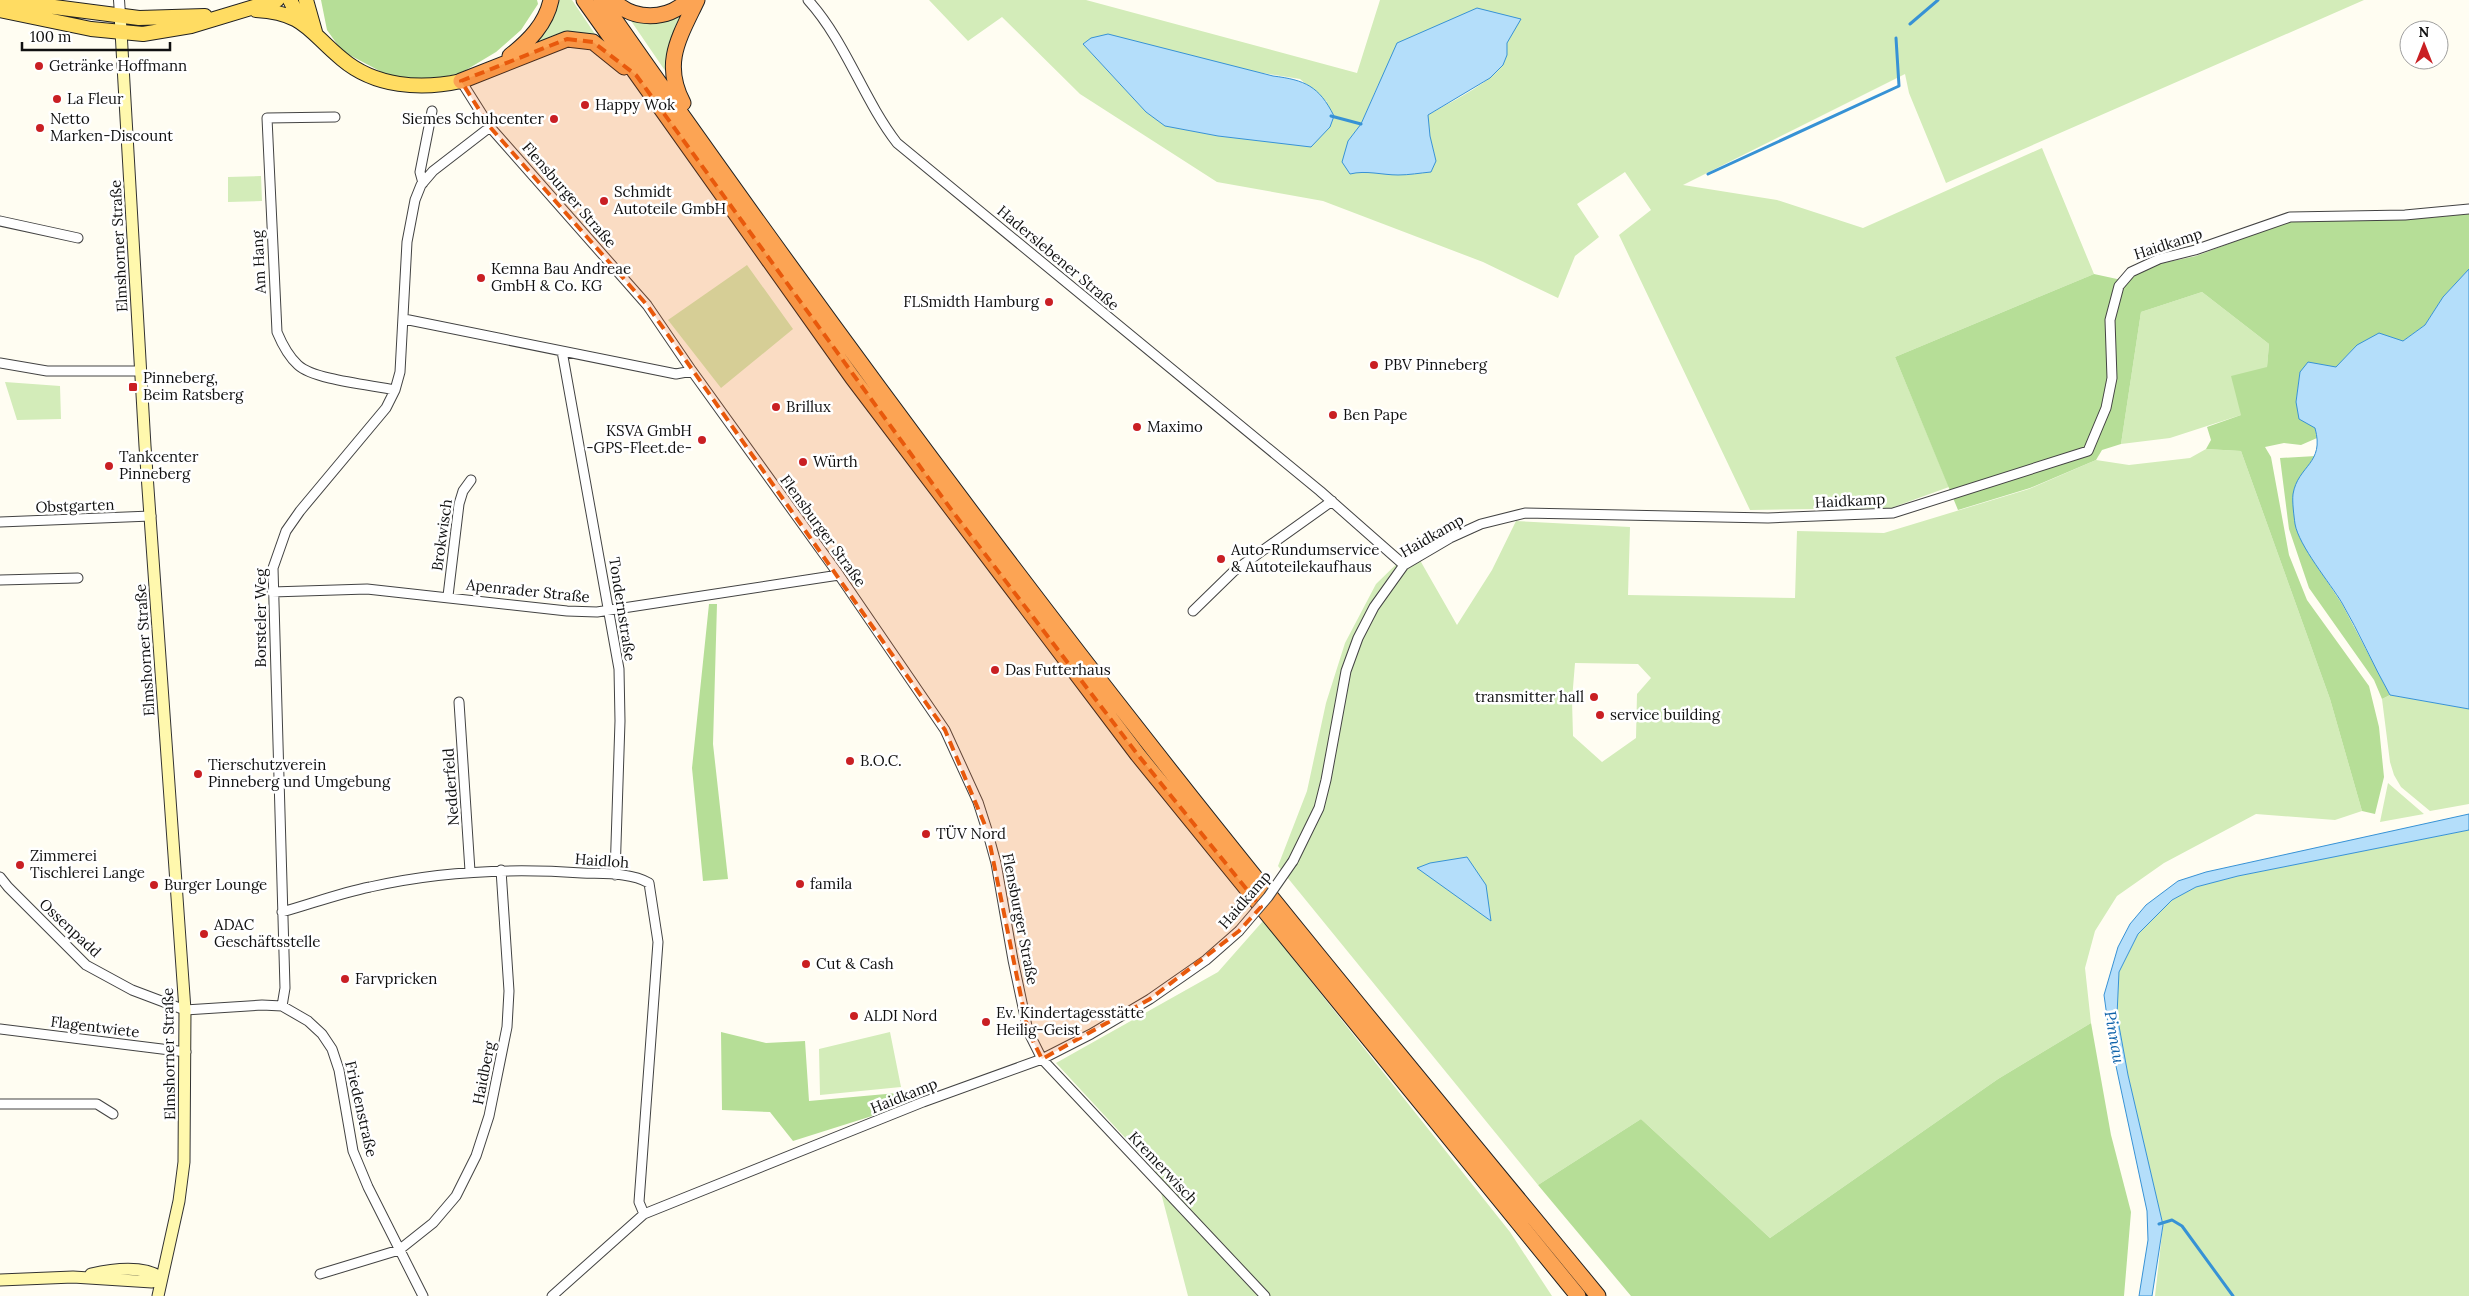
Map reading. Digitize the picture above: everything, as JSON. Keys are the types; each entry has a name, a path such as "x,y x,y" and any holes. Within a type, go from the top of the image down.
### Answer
{"highway":[{"path":"502,64 529,40 543,21 551,0"},
{"path":"584,0 852,377 1132,747 1578,1296"},
{"path":"602,0 712,158 939,468 1147,741 1400,1055 1598,1296"},
{"path":"613,0 621,8 646,17 665,14 688,0"},
{"path":"696,0 676,48 673,74 675,87 712,158"},
{"path":"461,81 567,39 581,39 593,42 636,75"}],"main road":[{"path":"1,0 120,14 139,18 225,15"},
{"path":"0,10 59,23 121,32 151,32 191,26 277,0"},
{"path":"290,0 300,20"},
{"path":"306,0 315,32"},
{"path":"248,9 278,12 300,20 315,32 343,61 362,73 387,82 426,86 461,81"},
{"name":"Elmshorner Straße","path":"120,14 141,371 185,1010 184,1169 180,1201 158,1296"},
{"path":"0,1280 73,1277 152,1282 162,1278"}],"street":[{"name":"Elmshorner Straße","path":"120,0 120,14"},
{"name":"Haderslebener Straße","path":"808,0 824,21 882,124 897,143 1332,501 1404,565"},
{"name":"Flensburger Straße","path":"461,81 490,127 647,305 692,371 839,575 945,730 971,785 996,862 1013,960 1028,1031 1042,1059"},
{"name":"Borsteler Weg","path":"423,183 420,172 432,110"},
{"name":"Am Hang","path":"335,117 267,118 277,332 284,348 298,366 316,375 395,390"},
{"name":"Borsteler Weg","path":"282,1006 285,988 272,592 273,568 286,532 300,510 386,408 395,390 400,372 408,242 415,200 423,183 433,171 490,127"},
{"name":"Haidkamp","path":"552,1296 644,1214 923,1102 1042,1059 1091,1034 1150,999 1206,960 1239,931 1268,897 1294,861 1318,808 1346,671 1358,638 1374,607 1404,565 1450,538 1481,524 1515,514 1768,518 1893,512 2088,450 2106,408 2112,378 2110,320 2119,286 2131,272 2159,259 2195,250 2290,217 2405,215 2469,209"},
{"path":"0,221 78,238"},
{"path":"404,319 676,374 692,371"},
{"name":"Tondernstraße","path":"562,351 618,669 615,875"},
{"path":"0,363 47,372 141,371"},
{"name":"Brokwisch","path":"448,596 458,504 463,491 471,480"},
{"path":"1193,611 1234,571 1332,501"},
{"name":"Obstgarten","path":"0,522 151,516"},
{"name":"Apenrader Straße","path":"272,592 367,589 448,596 567,611 609,610 839,575"},
{"path":"0,580 78,578"},
{"name":"Nedderfeld","path":"459,702 470,871"},
{"name":"Haidloh","path":"282,912 369,887 470,871 528,869 639,877 649,883 658,942 639,1202 644,1214"},
{"name":"Haidberg","path":"399,1250 433,1223 456,1196 476,1156 489,1116 507,1027 510,991 501,870"},
{"name":"Ossenpadd","path":"0,877 86,965 132,990 185,1010"},
{"name":"Friedenstraße","path":"185,1010 262,1004 282,1006 308,1020 322,1034 332,1048 339,1070 353,1151 368,1187 423,1296"},
{"name":"Flagentwiete","path":"0,1029 186,1052"},
{"name":"Kremerwisch","path":"1042,1059 1265,1296"},
{"path":"0,1104 96,1104 113,1114"},
{"path":"320,1274 399,1250"}],"highlighted area":[{"path":"567,39 593,42 636,75 953,512 1138,755 1261,907 1239,931 1150,999 1042,1059 1028,1031 987,830 945,730 647,305 490,127 461,81"}],"green space":[{"path":"321,0 537,0 538,4 521,30 496,52 461,73 434,79 391,77 342,51 327,30"},
{"path":"556,0 572,0 595,34 566,32 534,44"},
{"path":"929,0 1086,0 1357,73 1380,0 2364,0 1946,183 1909,93 1905,74 1683,185 1777,200 1863,228 2042,148 2094,274 1895,357 1949,487 1891,508 1750,510 1619,235 1651,210 1625,172 1577,204 1599,237 1575,256 1558,298 1483,262 1323,201 1217,182 1080,94 1002,17 968,41","holes":["1477,8 1507,43 1506,58 1502,66 1488,79 1468,93 1428,115 1430,136 1436,161 1431,172 1389,174 1363,171 1348,141 1361,124 1378,85 1437,27","1083,44 1300,79 1327,102 1263,141 1218,136 1166,126 1146,112"]},
{"path":"686,5 668,75 627,15"},
{"path":"261,176 262,201 228,202 228,177"},
{"path":"2469,214 2469,269 2443,297 2425,325 2403,341 2357,345 2336,367 2300,372 2296,402 2315,428 2317,438 2301,445 2284,443 2265,447 2271,457 2289,555 2307,600 2369,686 2379,727 2384,777 2375,814 2362,811 2330,699 2241,451 2206,449 2211,440 2207,427 2241,415 2231,376 2267,367 2269,344 2202,292 2141,312 2121,444 2102,450 2096,460 2030,488 1958,510 1895,357 2094,274 2117,279 2131,277 2159,264 2196,256 2287,222 2325,219 2427,218"},
{"path":"747,265 793,329 721,388 668,320"},
{"path":"2202,292 2269,344 2267,367 2241,415 2170,438 2121,444 2141,312"},
{"path":"5,382 60,386 61,419 17,420"},
{"path":"2206,449 2241,451 2330,699 2362,811 2335,820 2256,814 2164,863 2117,896 2095,931 2085,968 2091,1023 1998,1079 1770,1238 1641,1119 1538,1185 1278,866 1307,791 1326,703 1345,643 1376,584 1413,548 1457,625 1492,570 1516,521 1630,527 1628,595 1795,598 1797,531 1884,533 2029,489 2096,460 2129,465 2190,458","holes":["1575,663 1638,664 1651,678 1637,694 1636,738 1602,762 1573,736 1572,700"]},
{"path":"2316,456 2305,470 2313,560 2342,604 2390,695 2382,699 2374,680 2309,588 2289,529 2280,458"},
{"path":"709,604 717,604 713,744 728,879 703,881 692,768"},
{"path":"2390,695 2469,709 2469,804 2430,811 2401,787 2394,775 2390,762 2382,699"},
{"path":"2388,783 2424,814 2380,822"},
{"path":"2469,830 2469,1296 2155,1296 2163,1225 2128,1075 2117,1015 2119,972 2138,934 2172,900 2196,887 2238,876"},
{"path":"1263,921 1510,1232 1552,1296 1188,1296 1155,1170 1056,1063 1218,972"},
{"path":"2091,1023 2111,1135 2131,1212 2124,1296 1631,1296 1538,1185 1641,1119 1770,1238 1998,1079"},
{"path":"721,1032 766,1043 805,1041 809,1101 908,1092 910,1104 793,1141 770,1112 722,1110"},
{"path":"890,1032 901,1087 820,1095 819,1049"}],"water":[{"path":"1477,8 1521,19 1507,43 1507,55 1503,65 1490,78 1428,115 1430,136 1436,161 1431,172 1402,175 1350,174 1342,162 1348,141 1361,124 1397,43"},
{"path":"1108,34 1294,80 1310,86 1323,98 1334,116 1330,127 1311,147 1218,136 1165,126 1146,112 1083,44 1091,38"},
{"path":"2469,269 2469,709 2390,695 2342,603 2302,543 2295,524 2293,494 2296,484 2314,457 2317,440 2315,428 2299,419 2296,402 2300,372 2308,362 2336,367 2357,345 2379,333 2403,341 2425,325 2443,297"},
{"name":"Pinnau","path":"2469,814 2469,830 2238,876 2196,887 2172,900 2138,934 2119,972 2117,1015 2128,1075 2163,1225 2152,1296 2139,1296 2148,1240 2147,1211 2110,1038 2104,995 2118,947 2130,924 2146,905 2178,881 2206,872"},
{"path":"1467,857 1486,885 1491,921 1417,868 1430,863"}],"waterway":[{"path":"1910,24 1938,0"},
{"path":"1708,174 1899,86 1896,38"},
{"path":"1331,116 1361,124"},
{"path":"2159,1224 2172,1220 2182,1226 2233,1296"}],"place":[{"name":"Getränke Hoffmann","path":"39,66"},
{"name":"La Fleur","path":"57,99"},
{"name":"Happy Wok","path":"585,105"},
{"name":"Siemes Schuhcenter","path":"554,119"},
{"name":"Netto Marken-Discount","path":"40,128"},
{"name":"Schmidt Autoteile GmbH","path":"604,201"},
{"name":"Kemna Bau Andreae GmbH & Co. KG","path":"481,278"},
{"name":"FLSmidth Hamburg","path":"1049,302"},
{"name":"PBV Pinneberg","path":"1374,365"},
{"name":"Pinneberg, Beim Ratsberg","path":"133,387"},
{"name":"Brillux","path":"776,407"},
{"name":"Ben Pape","path":"1333,415"},
{"name":"Maximo","path":"1137,427"},
{"name":"KSVA GmbH -GPS-Fleet.de-","path":"702,440"},
{"name":"Würth","path":"803,462"},
{"name":"Tankcenter Pinneberg","path":"109,466"},
{"name":"Auto-Rundumservice & Autoteilekaufhaus","path":"1221,559"},
{"name":"Das Futterhaus","path":"995,670"},
{"name":"transmitter hall","path":"1594,697"},
{"name":"service building","path":"1600,715"},
{"name":"B.O.C.","path":"850,761"},
{"name":"Tierschutzverein Pinneberg und Umgebung","path":"198,774"},
{"name":"TÜV Nord","path":"926,834"},
{"name":"Zimmerei Tischlerei Lange","path":"20,865"},
{"name":"famila","path":"800,884"},
{"name":"Burger Lounge","path":"154,885"},
{"name":"ADAC Geschäftsstelle","path":"204,934"},
{"name":"Cut & Cash","path":"806,964"},
{"name":"Farvpricken","path":"345,979"},
{"name":"ALDI Nord","path":"854,1016"},
{"name":"Ev. Kindertagesstätte Heilig-Geist","path":"986,1022"}]}
